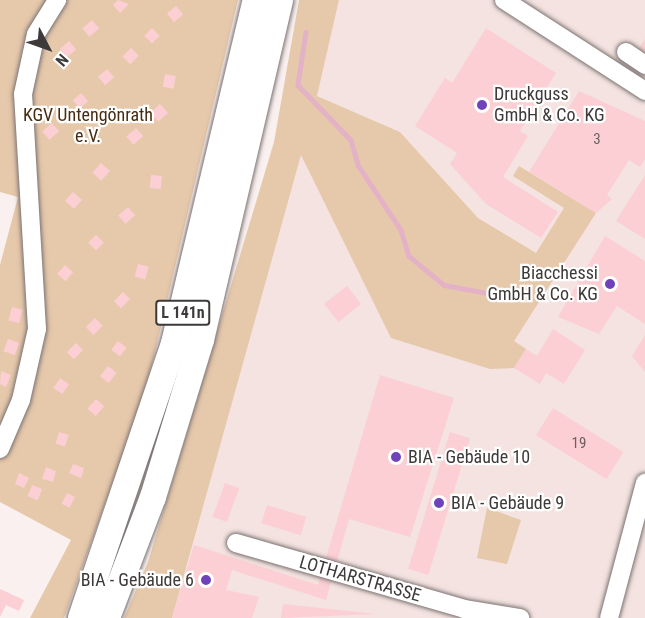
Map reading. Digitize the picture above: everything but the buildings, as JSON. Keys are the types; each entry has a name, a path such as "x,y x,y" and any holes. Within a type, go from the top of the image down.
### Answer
{"highway":[{"name":"L 141n","path":"81,618 174,343 256,0"},
{"name":"L 141n","path":"107,618 153,497 201,340 280,0"}],"street":[{"path":"0,449 21,400 37,329 23,94 36,34 57,0"},
{"path":"504,0 645,91"},
{"path":"626,52 645,64"},
{"path":"609,618 645,483"},
{"name":"LOTHARSTRASSE","path":"236,543 464,609 520,618"}],"shaded area":[{"path":"339,0 645,0 645,618 171,618 301,154 559,268 478,218 400,132 317,96"}],"green space":[{"name":"KGV Untengönrath e.V.","path":"0,0 238,0 146,390 64,618 30,618 71,540 0,502 0,265 18,197 0,192"},
{"path":"299,0 339,0 317,96 400,132 478,218 536,253 564,208 513,176 519,166 596,213 514,341 526,349 514,368 490,369 391,338 301,155 172,618 124,618 148,562 274,142"},
{"path":"487,508 521,520 507,564 477,558"}],"waterway":[{"path":"306,32 298,85 351,140 358,165 401,230 409,256 444,285 520,299"}],"place":[{"name":"Druckguss GmbH & Co. KG","path":"482,105"},
{"name":"Biacchessi GmbH & Co. KG","path":"610,284"},
{"name":"BIA - Gebäude 10","path":"396,457"},
{"name":"BIA - Gebäude 9","path":"439,503"},
{"name":"BIA - Gebäude 6","path":"206,580"}]}
